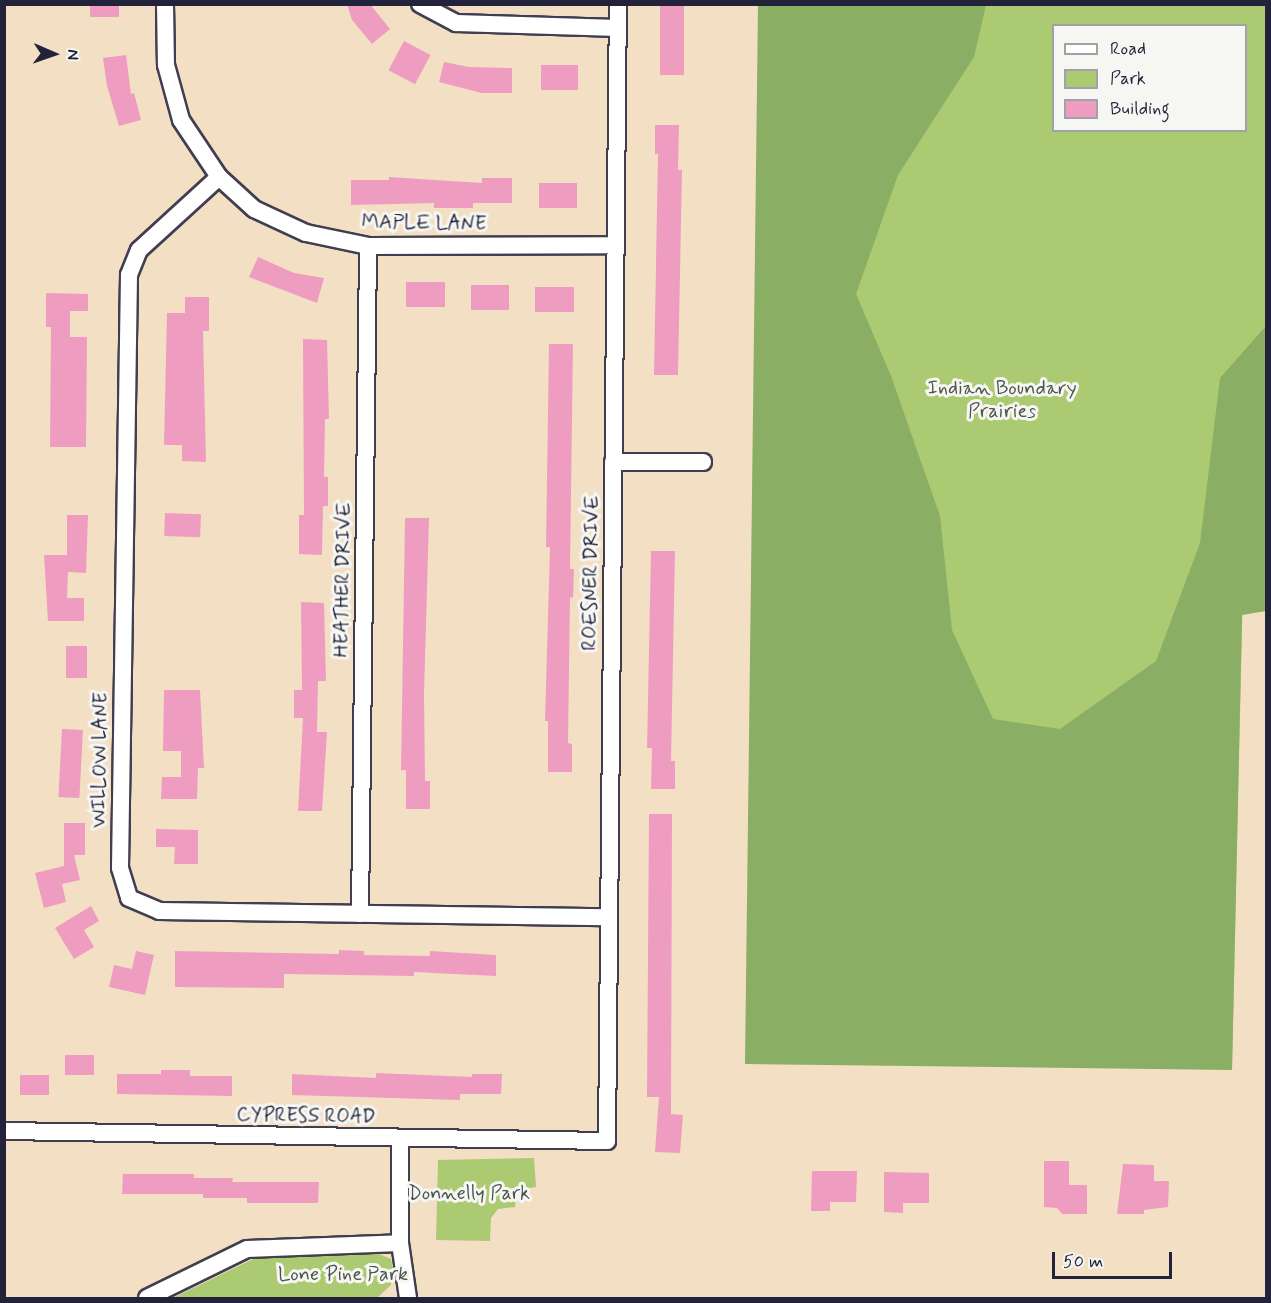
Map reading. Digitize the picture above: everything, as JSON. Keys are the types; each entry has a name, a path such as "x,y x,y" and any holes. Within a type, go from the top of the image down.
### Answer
{"street":[{"name":"MAPLE LANE","path":"165,4 166,65 181,120 219,177 254,209 306,233 368,246 616,245"},
{"path":"420,4 456,23 618,28"},
{"name":"ROESNER DRIVE","path":"607,1141 607,917 618,4"},
{"name":"WILLOW LANE","path":"219,177 139,250 129,275 120,868 129,898 159,911 607,917"},
{"name":"HEATHER DRIVE","path":"360,914 368,246"},
{"path":"613,462 703,462"},
{"name":"CYPRESS ROAD","path":"4,1131 607,1141"},
{"path":"400,1138 400,1243 408,1299"},
{"path":"147,1299 247,1249 400,1243"}],"green space":[{"name":"Indian Boundary Prairies","path":"758,5 986,5 974,57 898,175 856,294 891,376 940,516 952,630 993,719 1060,729 1156,661 1200,543 1220,378 1266,326 1266,611 1242,615 1232,1070 745,1064"},
{"name":"Indian Boundary Prairies","path":"759,5 1266,5 1266,364 1248,365 1232,1070 756,456"},
{"name":"Donnelly Park","path":"534,1158 536,1187 522,1189 516,1196 515,1207 498,1209 491,1218 490,1241 436,1240 438,1160"},
{"name":"Lone Pine Park","path":"367,1249 391,1259 394,1273 391,1285 377,1298 173,1298 253,1259 286,1251"}],"building":[{"path":"90,4 119,4 119,17 90,17"},
{"path":"347,4 370,4 390,29 372,44 352,20"},
{"path":"660,4 684,4 684,75 660,75"},
{"path":"404,41 430,55 415,84 389,70"},
{"path":"126,55 131,94 134,93 141,120 119,126 107,86 103,58"},
{"path":"444,62 469,67 512,68 512,93 482,93 439,82"},
{"path":"541,65 578,65 578,90 541,90"},
{"path":"655,125 679,125 678,170 682,170 678,375 654,375 658,154 655,154"},
{"path":"389,177 482,183 482,178 512,178 512,203 473,203 473,208 434,208 434,203 351,205 351,180 389,180"},
{"path":"539,183 577,183 577,208 539,208"},
{"path":"258,257 294,273 324,278 317,303 249,277"},
{"path":"406,282 445,282 445,307 406,307"},
{"path":"471,285 509,285 509,310 471,310"},
{"path":"535,287 574,287 574,312 535,312"},
{"path":"46,293 88,294 88,311 70,311 70,337 87,337 86,447 50,447 51,327 46,327"},
{"path":"185,297 209,297 209,331 203,331 206,462 182,461 182,445 164,445 167,313 185,313"},
{"path":"303,339 327,340 329,419 325,419 324,477 328,477 328,506 323,506 322,555 299,554 299,515 304,515"},
{"path":"549,344 573,344 570,569 574,569 573,598 570,597 568,743 572,744 572,772 548,772 548,721 545,721 550,547 546,547"},
{"path":"165,513 201,514 200,537 164,536"},
{"path":"67,515 88,515 86,573 68,572 67,598 84,598 84,621 48,621 44,555 67,555"},
{"path":"405,518 429,518 424,694 425,781 430,781 430,809 406,809 406,770 401,770"},
{"path":"651,551 675,551 671,761 675,761 675,789 651,789 652,748 647,748"},
{"path":"301,602 324,603 326,681 318,681 317,732 327,732 322,811 298,811 303,718 294,718 294,690 302,690"},
{"path":"66,646 87,646 87,678 66,678"},
{"path":"164,690 200,690 204,768 198,768 197,799 161,799 162,777 181,777 181,751 163,751"},
{"path":"62,729 83,730 79,798 58,797"},
{"path":"649,814 672,814 671,1114 683,1115 680,1153 655,1152 659,1097 647,1097"},
{"path":"64,823 85,823 85,855 74,855 80,880 62,884 66,902 44,908 35,873 64,866"},
{"path":"156,829 198,830 198,864 174,864 175,847 156,847"},
{"path":"91,906 99,921 84,930 94,947 74,959 55,928"},
{"path":"339,950 364,951 364,955 430,956 430,951 496,955 496,976 414,972 414,976 284,974 284,988 175,987 175,951 339,954"},
{"path":"136,951 154,955 145,995 109,987 114,965 132,969"},
{"path":"65,1055 94,1055 94,1075 65,1075"},
{"path":"161,1070 190,1070 190,1076 232,1076 232,1096 117,1094 117,1074 161,1074"},
{"path":"376,1073 472,1077 472,1074 502,1074 501,1094 460,1094 460,1100 292,1095 292,1074 376,1078"},
{"path":"20,1075 49,1075 49,1095 20,1095"},
{"path":"1044,1161 1069,1161 1069,1185 1087,1185 1087,1214 1062,1214 1057,1208 1044,1207"},
{"path":"1123,1164 1154,1165 1154,1181 1169,1181 1168,1207 1144,1210 1144,1214 1117,1214"},
{"path":"812,1171 857,1171 856,1202 830,1202 830,1211 811,1211"},
{"path":"884,1172 929,1173 929,1203 903,1203 903,1213 884,1212"},
{"path":"123,1174 194,1174 194,1178 233,1178 232,1182 319,1182 318,1203 247,1203 247,1198 203,1198 203,1194 122,1194"}]}
